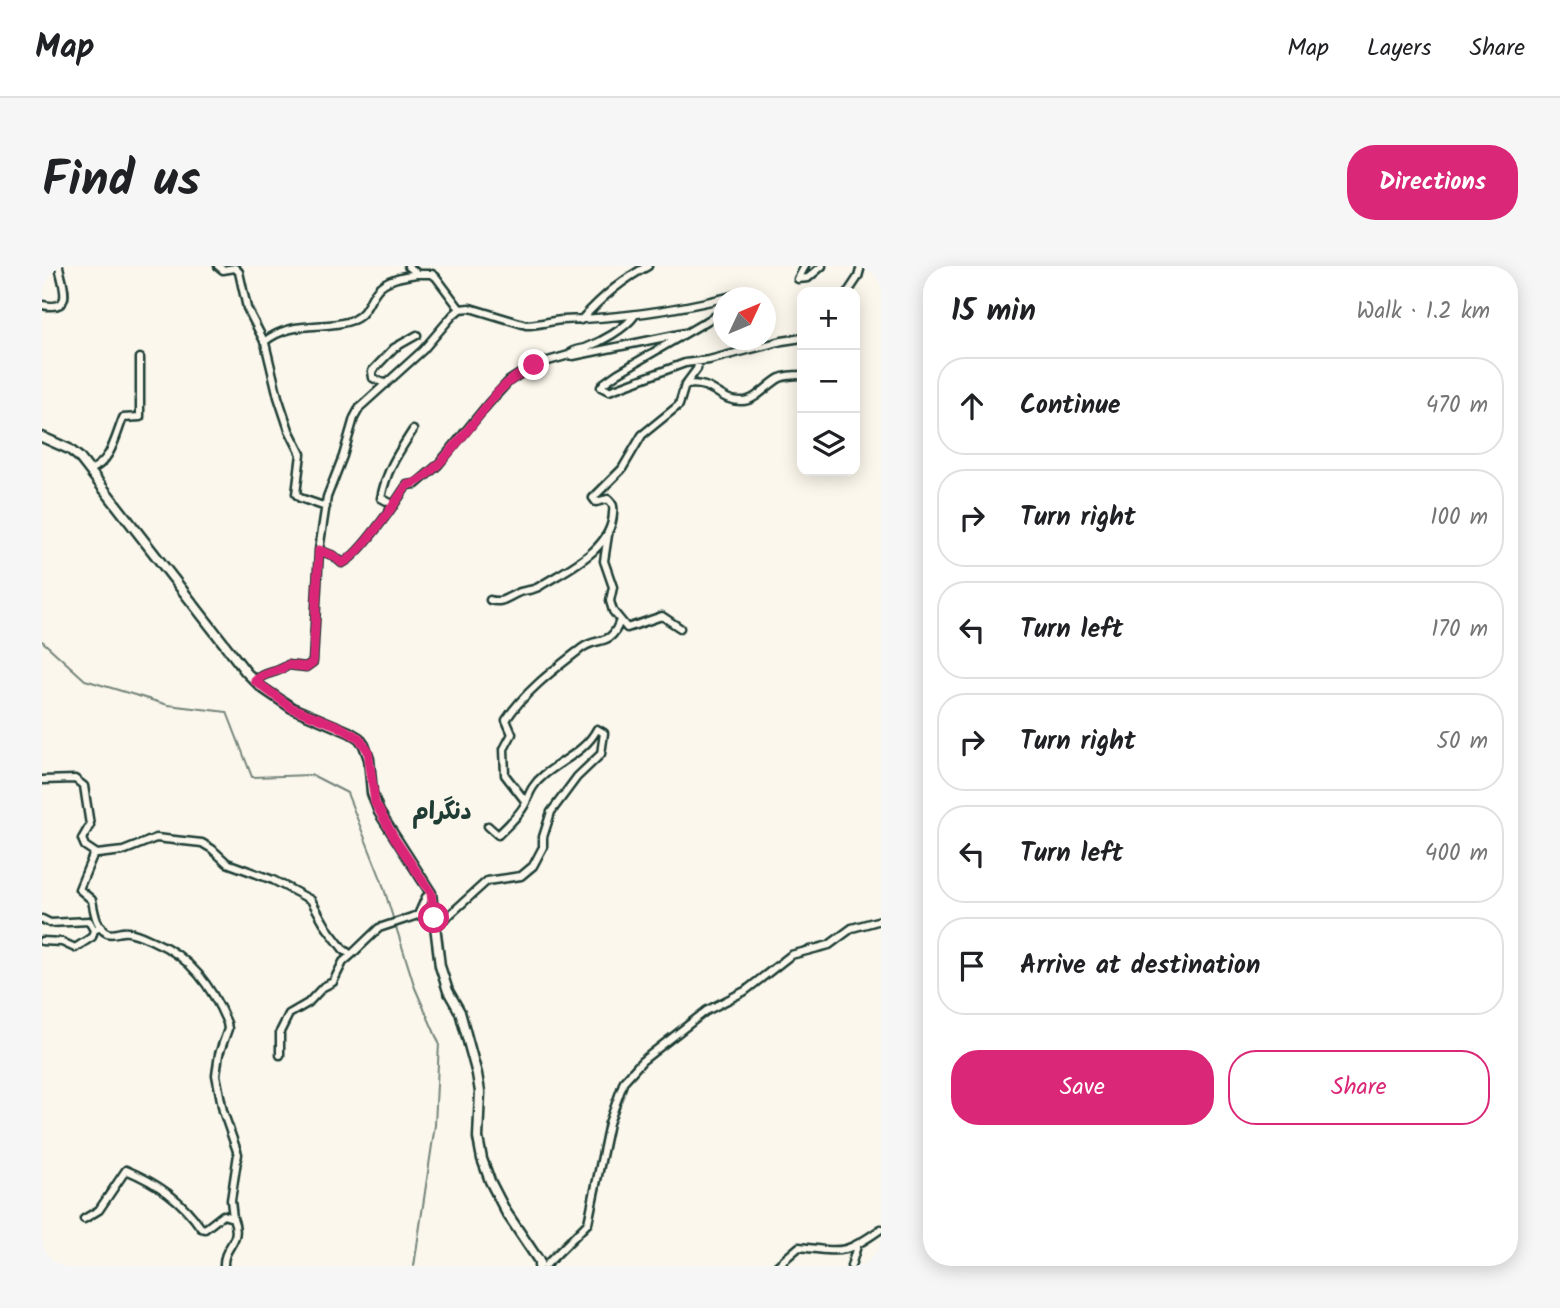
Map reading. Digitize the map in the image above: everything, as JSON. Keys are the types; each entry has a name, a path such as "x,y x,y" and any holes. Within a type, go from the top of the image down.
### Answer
{"main road":[{"path":"42,437 69,449 90,470 223,646 255,681 292,708 338,726 359,738 368,751 372,793 379,812 431,893 443,976 460,1012 477,1074 480,1092 478,1138 482,1160 506,1212 539,1261 539,1266"}],"street":[{"path":"42,305 60,304 65,299 66,292 59,266"},
{"path":"218,266 223,270 235,268 239,272 247,308 272,363 278,397 289,430 301,454 296,494 326,507"},
{"path":"408,266 417,274"},
{"path":"581,320 625,280 648,266"},
{"path":"805,266 799,279 808,278 822,266"},
{"path":"852,287 858,278 861,266"},
{"path":"264,342 278,332 351,321 362,315 380,287 395,279 417,274 436,276 460,309"},
{"path":"255,681 265,673 280,671 288,665 306,667 313,662 319,550 327,497 354,418 360,407 423,351 460,309 478,309 526,325 635,315 713,300"},
{"path":"569,355 570,352 607,337 635,315"},
{"path":"713,316 618,373 601,387 609,391 663,369 797,339"},
{"path":"319,550 334,556 342,563 346,562 385,519 407,485 416,484 438,465 509,382 534,365 569,355 686,333"},
{"path":"386,384 373,378 372,371 394,348 417,335"},
{"path":"90,470 101,466 106,458 122,418 140,417 140,358"},
{"path":"680,628 662,616 629,628 620,620 611,606 613,587 604,561 608,535 613,525 614,508 608,499 596,502 593,498 622,469 642,435 679,405 685,385 697,369 698,361"},
{"path":"685,385 701,383 727,398 748,401 782,377 797,376"},
{"path":"394,505 381,498 382,491 391,464 413,430"},
{"path":"490,600 502,601 517,593 538,588 585,558 608,535"},
{"path":"526,802 505,775 504,749 512,734 506,720 538,683 585,646 608,639 620,620"},
{"path":"436,928 487,881 521,876 533,866 543,847 543,837 551,812 577,776 601,754 604,733 597,729 583,747 544,775 530,790 526,802 498,835 488,825"},
{"path":"42,780 75,779 84,786 90,825 82,839 85,846 94,853 115,853 156,838 202,843 227,863 273,880 311,900 327,928 351,955"},
{"path":"42,941 62,942 75,948 92,937 98,929 92,900 79,889 94,853"},
{"path":"280,1055 280,1032 289,1014 308,1003 323,987 333,982 343,962 370,935 418,915 426,897 431,893"},
{"path":"42,919 50,922 89,921 98,929 109,933 128,931 164,946 182,957 197,971 221,1009 228,1029 219,1054 216,1075 223,1111 238,1154 231,1200 237,1230 235,1240 225,1253 224,1266"},
{"path":"545,1266 588,1223 609,1123 625,1081 642,1061 706,1011 746,991 792,955 829,944 852,928 881,920"},
{"path":"84,1219 99,1210 126,1170 169,1192 201,1228 205,1229 223,1215 233,1217"},
{"path":"777,1266 799,1247 842,1251 857,1246 881,1229"},
{"path":"851,1266 857,1246"}],"waterway":[{"path":"42,641 85,680 168,705 227,712 252,777 312,775 347,793 381,879 394,921"},
{"path":"396,927 415,988 439,1043 435,1125 414,1266"}],"district":[{"name":"دنگرام","path":"442,811"}],"route":[{"path":"434,918 431,893 375,803 368,751 359,738 338,726 292,708 255,681 265,673 280,671 288,665 306,667 313,662 319,550 334,556 342,563 351,559 385,519 407,485 416,484 435,468 498,393 534,365"}]}
